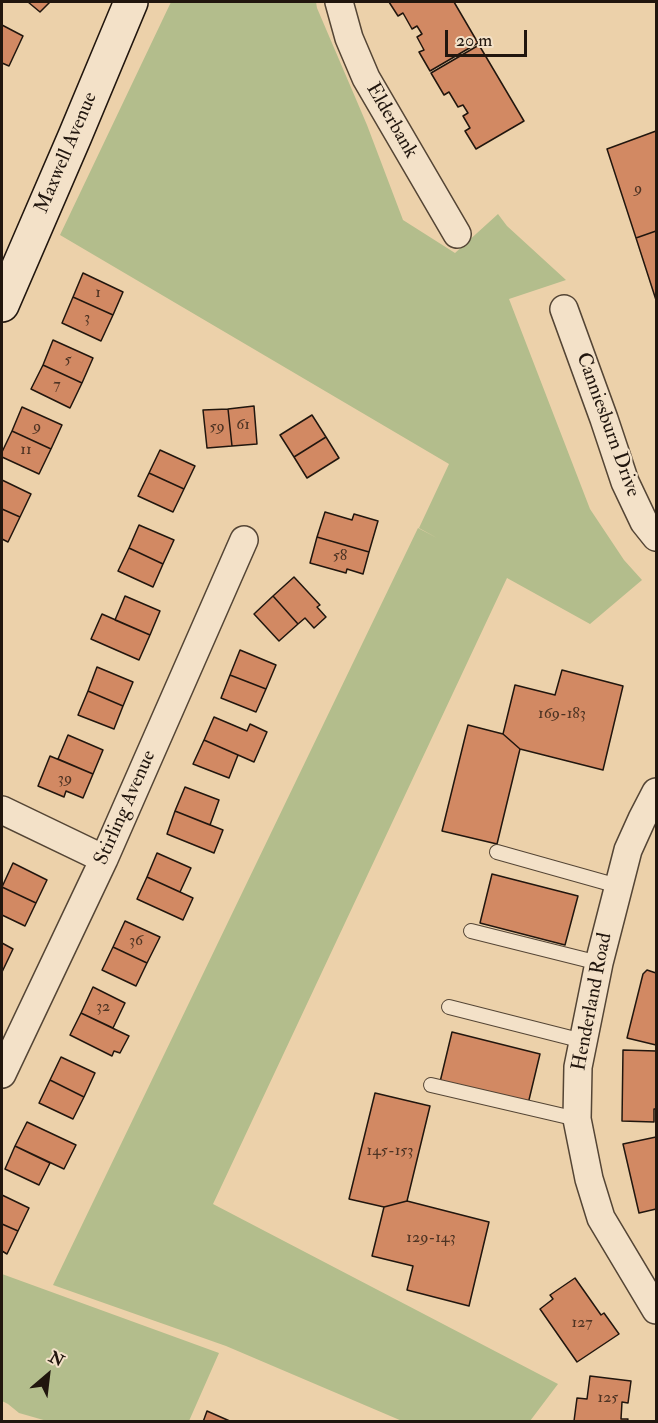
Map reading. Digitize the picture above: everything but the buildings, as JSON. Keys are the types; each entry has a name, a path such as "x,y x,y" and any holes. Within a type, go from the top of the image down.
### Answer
{"street":[{"name":"Maxwell Avenue","path":"2,304 131,2"},
{"name":"Elderbank","path":"339,2 366,78 457,234"},
{"name":"Canniesburn Drive","path":"564,309 625,482 644,522 657,537"},
{"name":"Stirling Avenue","path":"2,1074 104,859 244,540"},
{"name":"Henderland Road","path":"654,1300 601,1218 589,1179 577,1119 578,1067 599,963 628,850 657,792"},
{"path":"2,810 104,859"}],"lane":[{"path":"497,852 618,886"},
{"path":"471,931 599,963"},
{"path":"449,1007 583,1041"},
{"path":"431,1085 577,1119"}],"green space":[{"path":"171,2 316,2 403,220 455,253 498,214 507,226 566,280 509,299 590,509 624,560 642,580 590,624 507,578 213,1204 558,1384 530,1421 402,1421 226,1346 53,1285 418,528 437,538 419,528 449,464 60,235"},
{"path":"2,1274 219,1353 189,1421 47,1421 19,1413 2,1401"}]}
